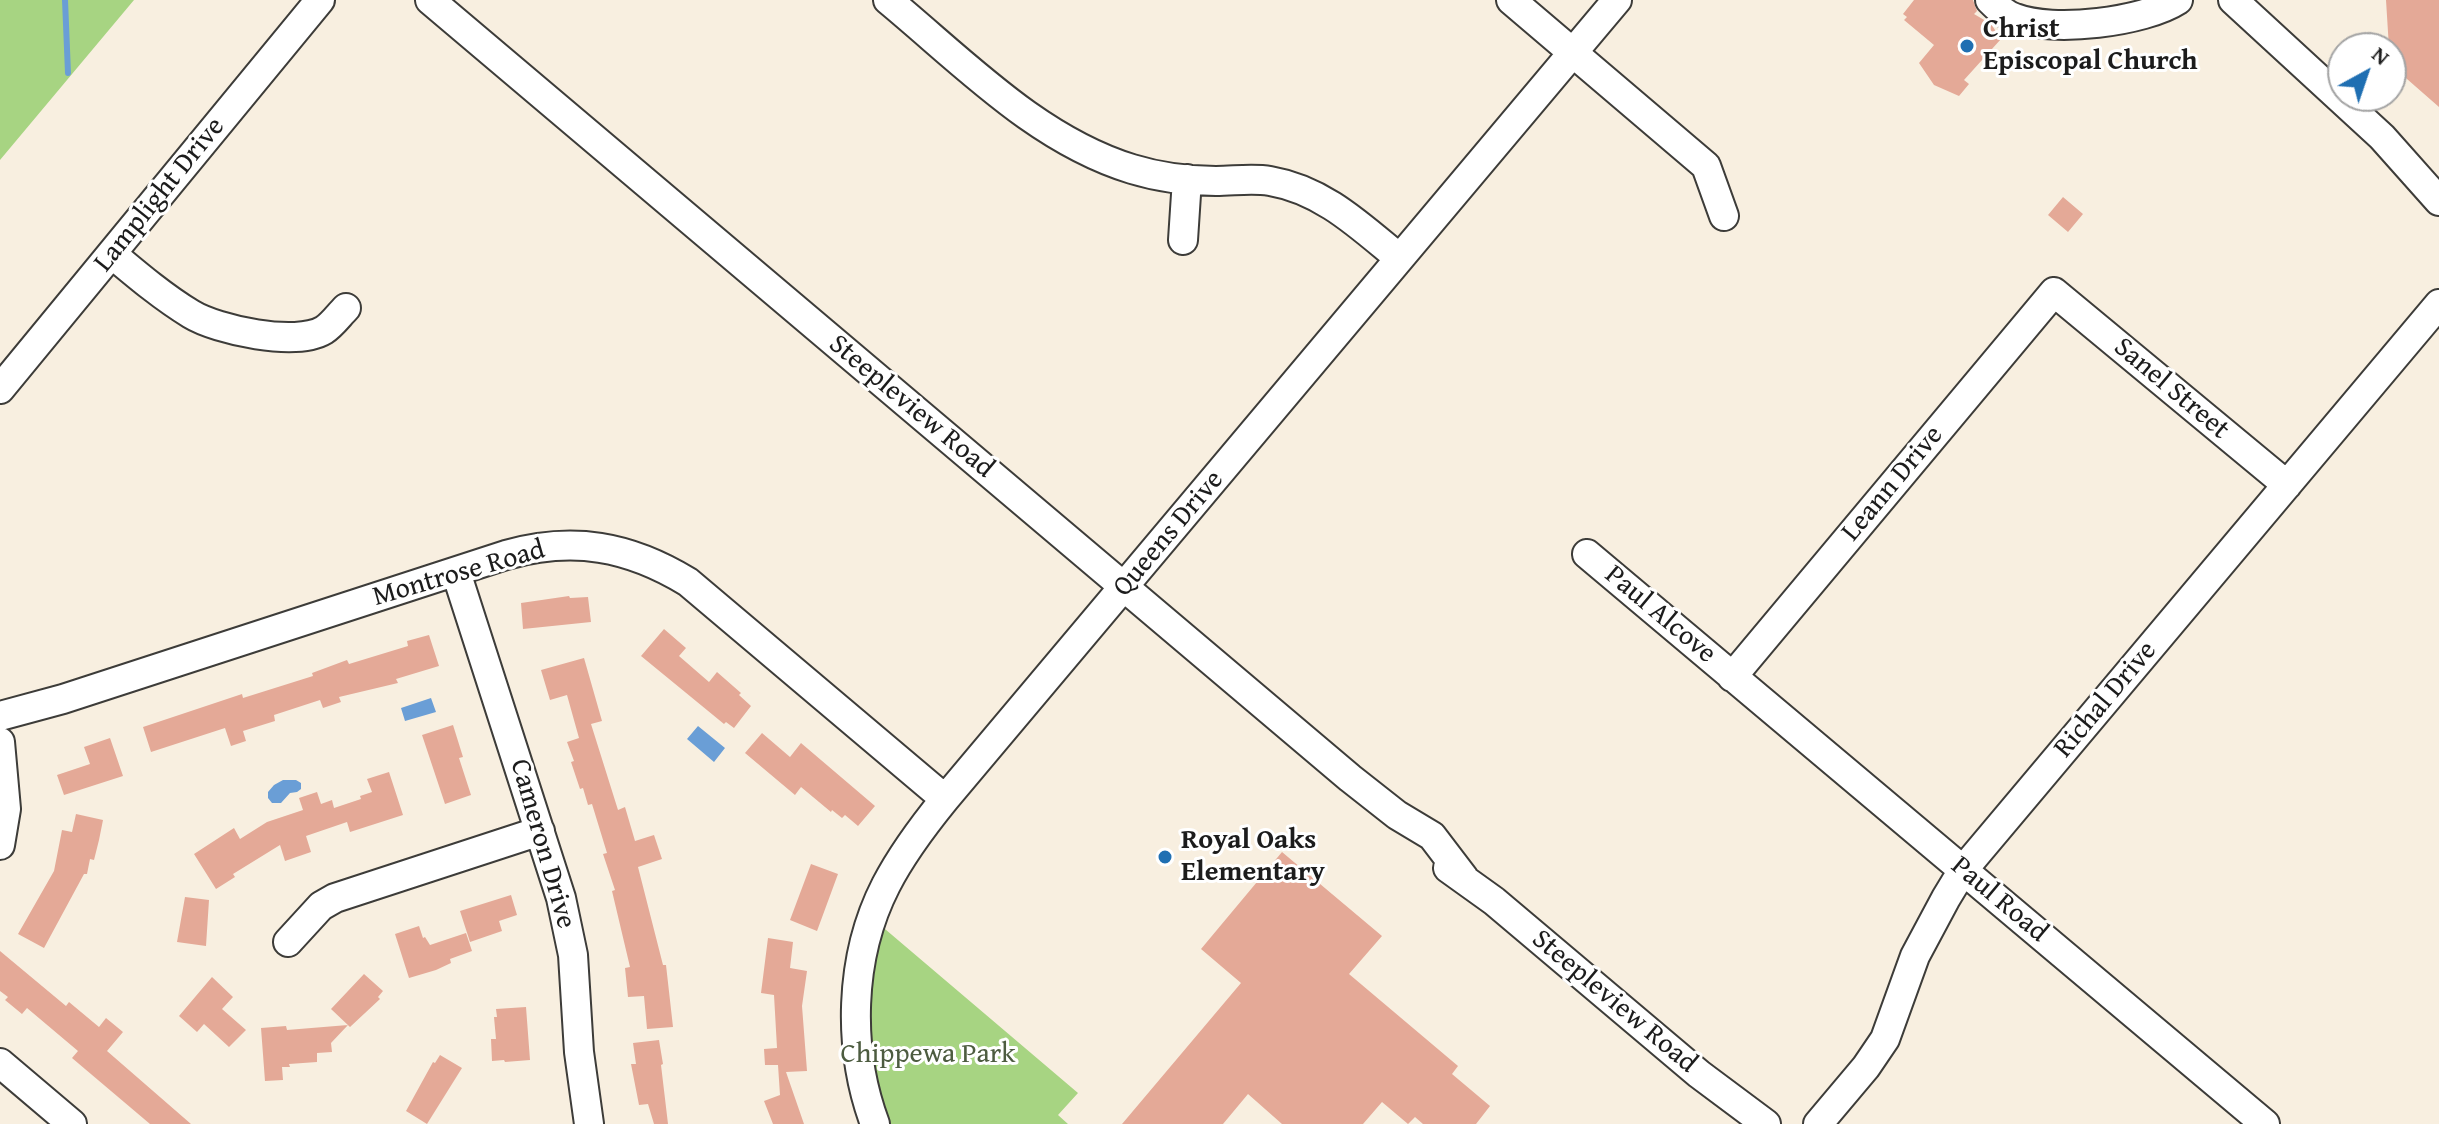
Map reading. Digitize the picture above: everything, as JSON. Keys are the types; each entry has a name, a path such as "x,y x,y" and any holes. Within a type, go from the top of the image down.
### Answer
{"street":[{"name":"Lamplight Drive","path":"0,389 320,0"},
{"name":"Steepleview Road","path":"430,0 1124,588 1393,812 1437,840 1464,878 1699,1074 1766,1124"},
{"path":"888,0 1018,109 1056,135 1132,169 1187,179 1269,181 1291,186 1334,206 1399,258"},
{"path":"1511,0 1706,166 1724,216"},
{"name":"Queens Drive","path":"875,1124 863,1088 856,996 876,908 891,874 914,838 1617,0"},
{"path":"1990,0 2015,19 2052,25 2086,24 2141,16 2178,0"},
{"path":"2233,0 2382,137 2439,201"},
{"path":"1183,240 1187,179"},
{"path":"112,254 195,316 235,330 269,337 296,338 323,331 346,308"},
{"name":"Sanel Street","path":"2054,292 2287,485"},
{"name":"Leann Drive","path":"1732,677 2054,292"},
{"name":"Richal Drive","path":"1818,1124 1866,1067 1885,1039 1921,944 1963,870 2439,304"},
{"name":"Montrose Road","path":"0,716 54,702 521,551 562,545 613,550 662,567 688,582 945,799"},
{"name":"Paul Alcove","path":"1587,554 1732,677"},
{"name":"Cameron Drive","path":"456,572 561,898 576,984 579,1061 589,1124"},
{"name":"Paul Road","path":"1732,677 2265,1124"},
{"path":"0,742 6,796 0,845"},
{"path":"288,942 321,906 335,898 540,831"},
{"path":"0,1063 72,1124"}],"green space":[{"path":"0,0 134,0 0,160"},
{"name":"Chippewa Park","path":"872,918 1078,1093 1058,1115 1068,1124 875,1124 866,1098"}],"water":[{"path":"431,698 436,712 405,721 401,708"},
{"path":"698,726 725,748 714,762 687,739"},
{"path":"283,780 296,780 301,783 301,789 290,793 281,803 272,803 268,792"}],"building":[{"name":"Christ Episcopal Church","path":"1914,0 1973,0 1977,11 1974,14 1991,24 2001,39 1964,80 1969,84 1959,96 1934,85 1919,63 1934,45 1904,20 1907,17 1903,14"},
{"path":"2386,0 2439,0 2439,107 2407,79 2407,32 2388,32"},
{"path":"2063,197 2083,214 2068,232 2048,215"},
{"path":"569,596 588,597 591,622 523,629 521,603"},
{"path":"664,629 686,648 679,656 709,682 717,672 751,706 734,728 726,722 724,724 641,656"},
{"path":"429,635 439,666 396,679 398,683 339,697 341,702 323,708 320,700 274,715 275,721 243,731 246,741 231,746 225,728 151,752 143,727 242,694 243,698 313,676 312,673 347,660 349,664 408,646 407,641"},
{"path":"584,658 602,721 591,724 618,810 625,807 635,841 654,835 662,859 638,867 663,965 666,965 673,1027 647,1029 644,996 628,997 625,968 630,967 612,891 615,890 603,854 607,853 592,804 588,805 583,788 580,789 567,742 579,738 567,695 550,700 541,670"},
{"path":"453,725 463,757 459,758 471,795 445,804 422,735"},
{"path":"762,733 790,757 801,743 875,806 858,826 845,815 842,818 831,812 801,787 795,795 745,753"},
{"path":"110,738 123,776 64,795 57,775 90,764 84,747"},
{"path":"389,772 403,815 350,832 347,822 306,836 311,852 285,861 280,845 233,874 235,877 216,889 194,854 234,828 240,839 267,822 303,810 299,798 317,792 321,804 332,800 334,808 361,799 360,796 372,792 367,779"},
{"path":"76,814 103,820 99,840 87,874 84,874 44,948 18,934 54,871 62,830 72,832"},
{"name":"Royal Oaks Elementary","path":"1282,852 1382,936 1349,974 1458,1066 1452,1074 1490,1106 1476,1124 1423,1124 1415,1117 1408,1124 1382,1102 1363,1124 1282,1124 1248,1094 1223,1124 1122,1124 1241,983 1201,949"},
{"path":"811,864 838,874 817,931 790,920"},
{"path":"511,895 517,915 499,921 502,931 470,942 460,911"},
{"path":"185,897 209,900 206,946 177,942"},
{"path":"419,926 423,938 430,945 466,933 472,951 450,959 451,963 436,970 409,978 395,934"},
{"path":"768,938 793,942 790,968 807,971 802,1006 807,1071 786,1072 804,1124 773,1124 764,1101 780,1095 778,1065 765,1065 764,1049 777,1048 774,995 761,993"},
{"path":"0,951 66,1006 69,1002 99,1027 106,1018 123,1032 107,1051 191,1124 150,1124 72,1058 78,1051 27,1008 22,1014 5,1000 8,997 0,991"},
{"path":"364,974 383,991 378,997 380,999 350,1027 331,1009"},
{"path":"212,977 233,997 222,1009 246,1030 229,1047 204,1024 197,1032 179,1016"},
{"path":"526,1007 530,1060 492,1061 491,1039 496,1039 496,1009"},
{"path":"348,1025 331,1043 332,1052 317,1053 317,1062 282,1067 283,1080 265,1081 261,1028 286,1026 287,1030"},
{"path":"659,1040 668,1124 654,1124 648,1104 639,1105 631,1064 636,1064 633,1043"},
{"path":"440,1055 462,1068 427,1124 406,1111"}],"waterway":[{"path":"65,0 68,73"}],"place":[{"name":"Christ Episcopal Church","path":"1967,46"},
{"name":"Royal Oaks Elementary","path":"1165,857"}]}
